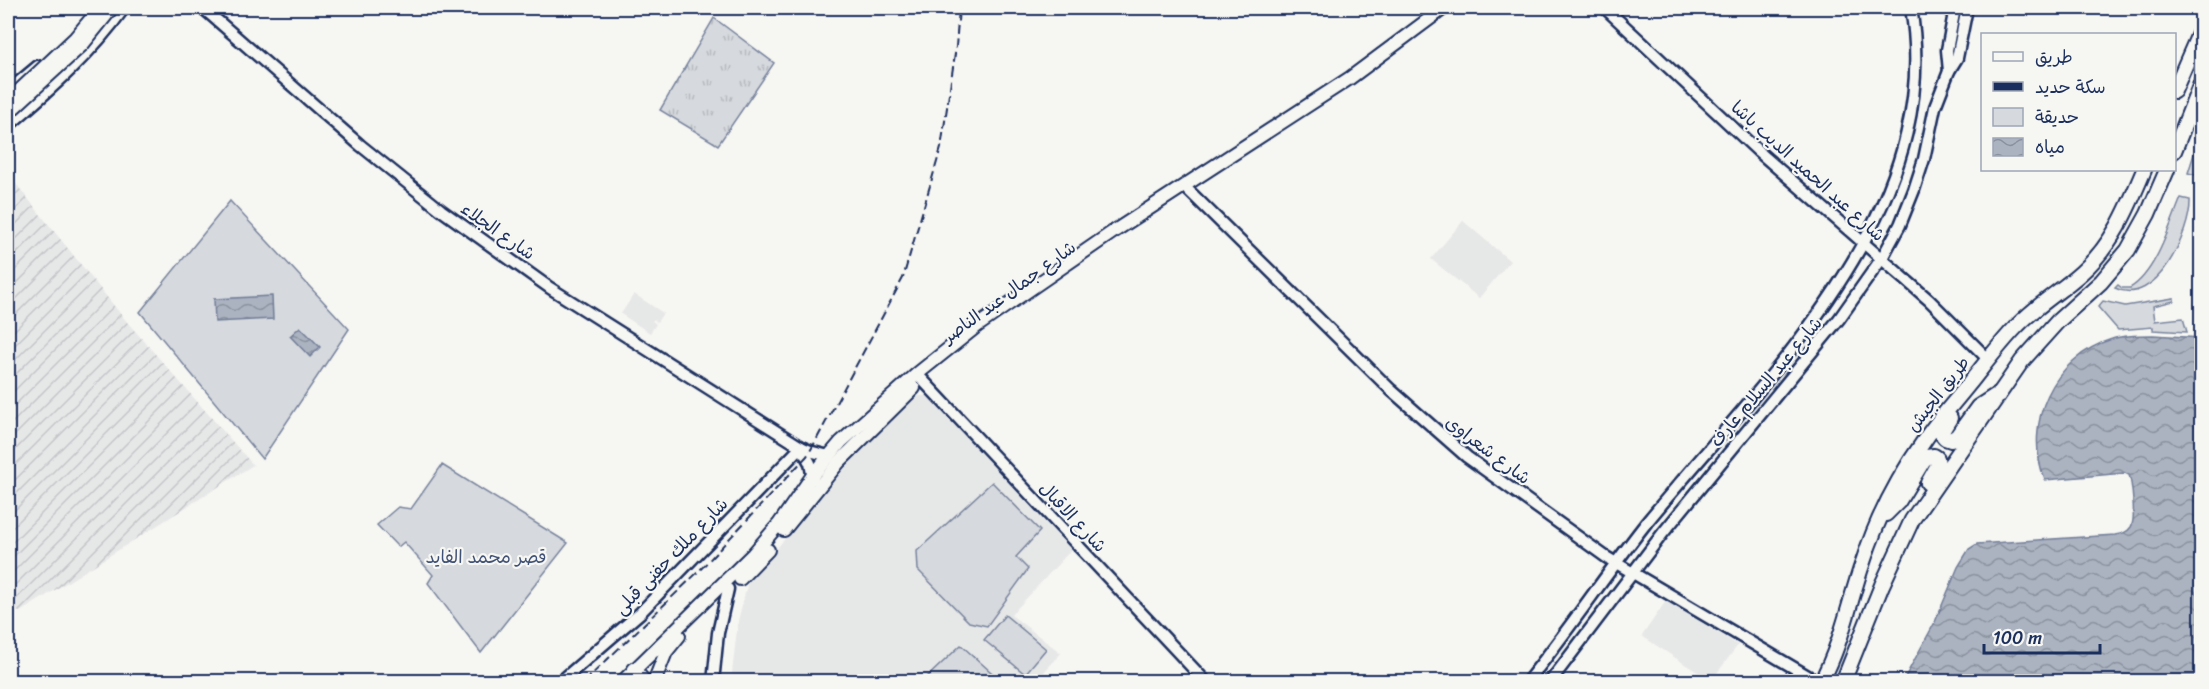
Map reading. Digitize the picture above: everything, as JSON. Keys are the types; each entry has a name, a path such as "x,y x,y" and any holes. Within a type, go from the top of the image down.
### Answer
{"highway":[{"path":"2176,89 2202,27"},
{"path":"2176,148 2202,81"},
{"name":"طريق الجيش","path":"1819,681 1840,640 1878,520 1924,440 1988,358 2032,311 2075,278 2098,256 2118,227 2144,171"},
{"path":"1912,520 2022,361 2046,333 2092,291 2120,261 2145,220 2167,171"},
{"path":"1966,387 1957,409 1941,430 1942,435 1947,439 1955,438 1978,407 2001,393"},
{"path":"1843,681 1882,585 1912,520 1919,498 1938,465 1937,458 1927,457 1923,461 1898,502 1878,520"}],"main road":[{"path":"8,101 75,38 100,8"},
{"path":"8,113 70,56 112,8"},
{"name":"شارع جمال عبد الناصر","path":"622,681 753,554 779,524 813,475 884,416 920,377 1026,297 1350,78 1444,8"},
{"name":"شارع جمال عبد الناصر","path":"1186,188 1374,69 1455,8"},
{"name":"شارع جمال عبد الناصر","path":"654,681 671,645 771,546 813,492 834,459"},
{"path":"634,669 645,681"}],"street":[{"path":"8,91 75,30 94,8"},
{"path":"8,126 93,47 124,8"},
{"name":"شارع الجلاء","path":"203,8 360,145 441,210 550,288 801,447 834,459"},
{"name":"شارع عبد الحميد الديب باشا","path":"1605,8 1750,143 1954,324 1988,358"},
{"name":"شارع عبد السلام عارف","path":"1527,681 1616,563 1794,345 1832,294 1864,242 1883,202 1898,161 1910,114 1915,46 1911,8"},
{"name":"شارع عبد السلام عارف","path":"1949,71 1947,50 1955,8"},
{"name":"شارع عبد السلام عارف","path":"1550,681 1633,573 1834,326 1881,258 1900,225 1914,190 1924,159 1935,107 1949,71 1957,58 1967,8"},
{"path":"75,30 86,29 91,32 94,36 93,47"},
{"name":"شارع شعراوى","path":"1186,188 1427,423 1485,470 1616,563 1819,681"},
{"name":"شارع الاقبال","path":"920,377 1206,681"},
{"path":"801,447 810,463 813,492"},
{"name":"شارع ملك حفنى قبلى","path":"560,681 640,613 801,447"},
{"path":"712,681 718,633 728,589"}],"shaded area":[{"path":"8,174 127,322 253,465 20,612 8,609"},
{"path":"1463,221 1510,261 1479,298 1431,259"},
{"path":"634,294 663,313 657,322 654,319 652,321 656,324 650,333 621,314"},
{"path":"917,396 927,396 1071,550 1011,615 1061,653 1036,681 731,682 738,621 748,582 853,459"},
{"path":"1666,601 1738,645 1711,681 1642,636"}],"green space":[{"path":"714,18 774,63 718,145 660,110"},
{"path":"2201,132 2201,153 2196,175 2188,173"},
{"path":"2181,198 2190,200 2189,214 2178,247 2168,264 2157,278 2144,287 2130,292 2115,288 2118,285 2122,288 2130,288 2147,271 2155,260"},
{"path":"230,201 349,329 262,459 140,312"},
{"path":"2174,298 2174,301 2153,306 2155,321 2183,318 2187,332 2153,330 2153,327 2118,330 2098,307 2103,301 2125,306"},
{"name":"قصر محمد الفايد","path":"442,465 568,543 481,653 428,583 433,575 404,542 398,547 377,525 398,507 411,509"},
{"path":"992,482 1040,531 1016,557 1028,569 987,626 969,622 918,570 917,551"},
{"path":"1005,615 1046,649 1025,674 984,640"},
{"path":"961,645 1001,681 923,681"}],"water":[{"path":"272,296 273,319 215,322 214,299"},
{"path":"300,327 320,347 310,357 290,336"},
{"path":"2153,335 2201,338 2201,681 1903,681 1935,622 1958,567 1969,549 1977,544 2115,535 2126,532 2131,527 2133,509 2129,475 2125,473 2045,480 2039,459 2037,437 2048,395 2059,377 2073,361 2091,348 2112,339"}],"railway":[{"path":"584,682 699,571 807,456 813,446 903,278 941,148 956,47 959,8"}]}
